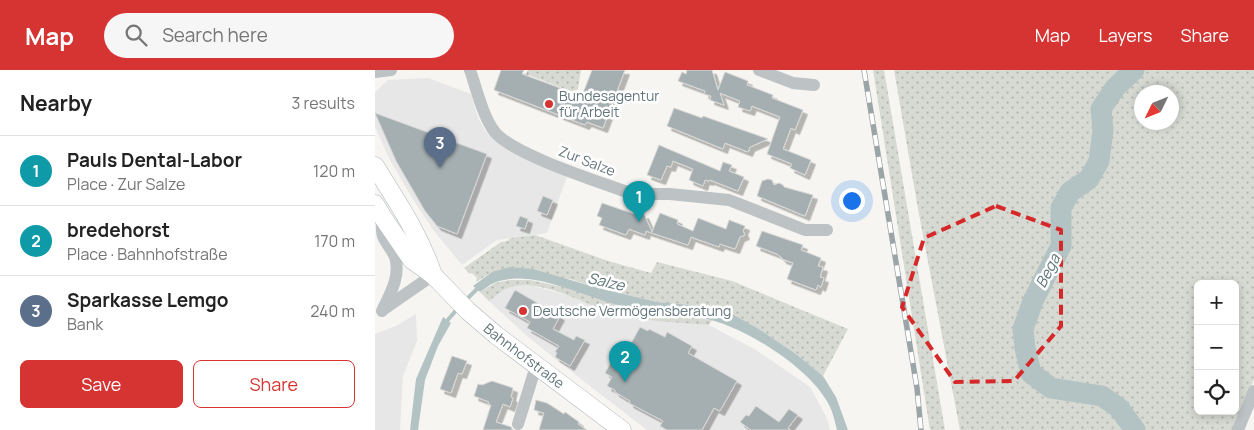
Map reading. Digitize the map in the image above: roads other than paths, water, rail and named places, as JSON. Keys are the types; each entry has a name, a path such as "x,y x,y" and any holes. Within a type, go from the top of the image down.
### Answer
{"main road":[{"path":"375,166 425,250 433,275"},
{"name":"Bahnhofstraße","path":"378,210 412,260 433,275 468,311 536,366 622,430"}],"street":[{"path":"375,72 391,70"},
{"name":"Zur Salze","path":"470,70 486,117 495,132 515,148 627,192 729,200 805,230 827,230"},
{"path":"759,70 793,84 814,85"},
{"path":"378,210 382,235 396,259 395,283 379,312"},
{"path":"379,312 433,275"},
{"path":"518,424 536,366"},
{"path":"1238,430 1254,391"}],"waterway":[{"name":"Bega","path":"1134,70 1115,88 1101,109 1103,130 1099,161 1089,179 1070,192 1061,208 1061,246 1033,301 1023,329 1031,373 1051,388 1102,396 1119,408 1135,430"},
{"name":"Salze","path":"466,300 480,286"},
{"name":"Salze","path":"446,322 459,307"}],"railway":[{"path":"864,70 917,388 921,430"}],"place":[{"name":"Bundesagentur für Arbeit","path":"549,104"},
{"name":"Sparkasse Lemgo","path":"440,168"},
{"name":"Pauls Dental-Labor","path":"639,222"},
{"name":"Deutsche Vermögensberatung","path":"523,311"},
{"name":"bredehorst","path":"625,382"}]}
